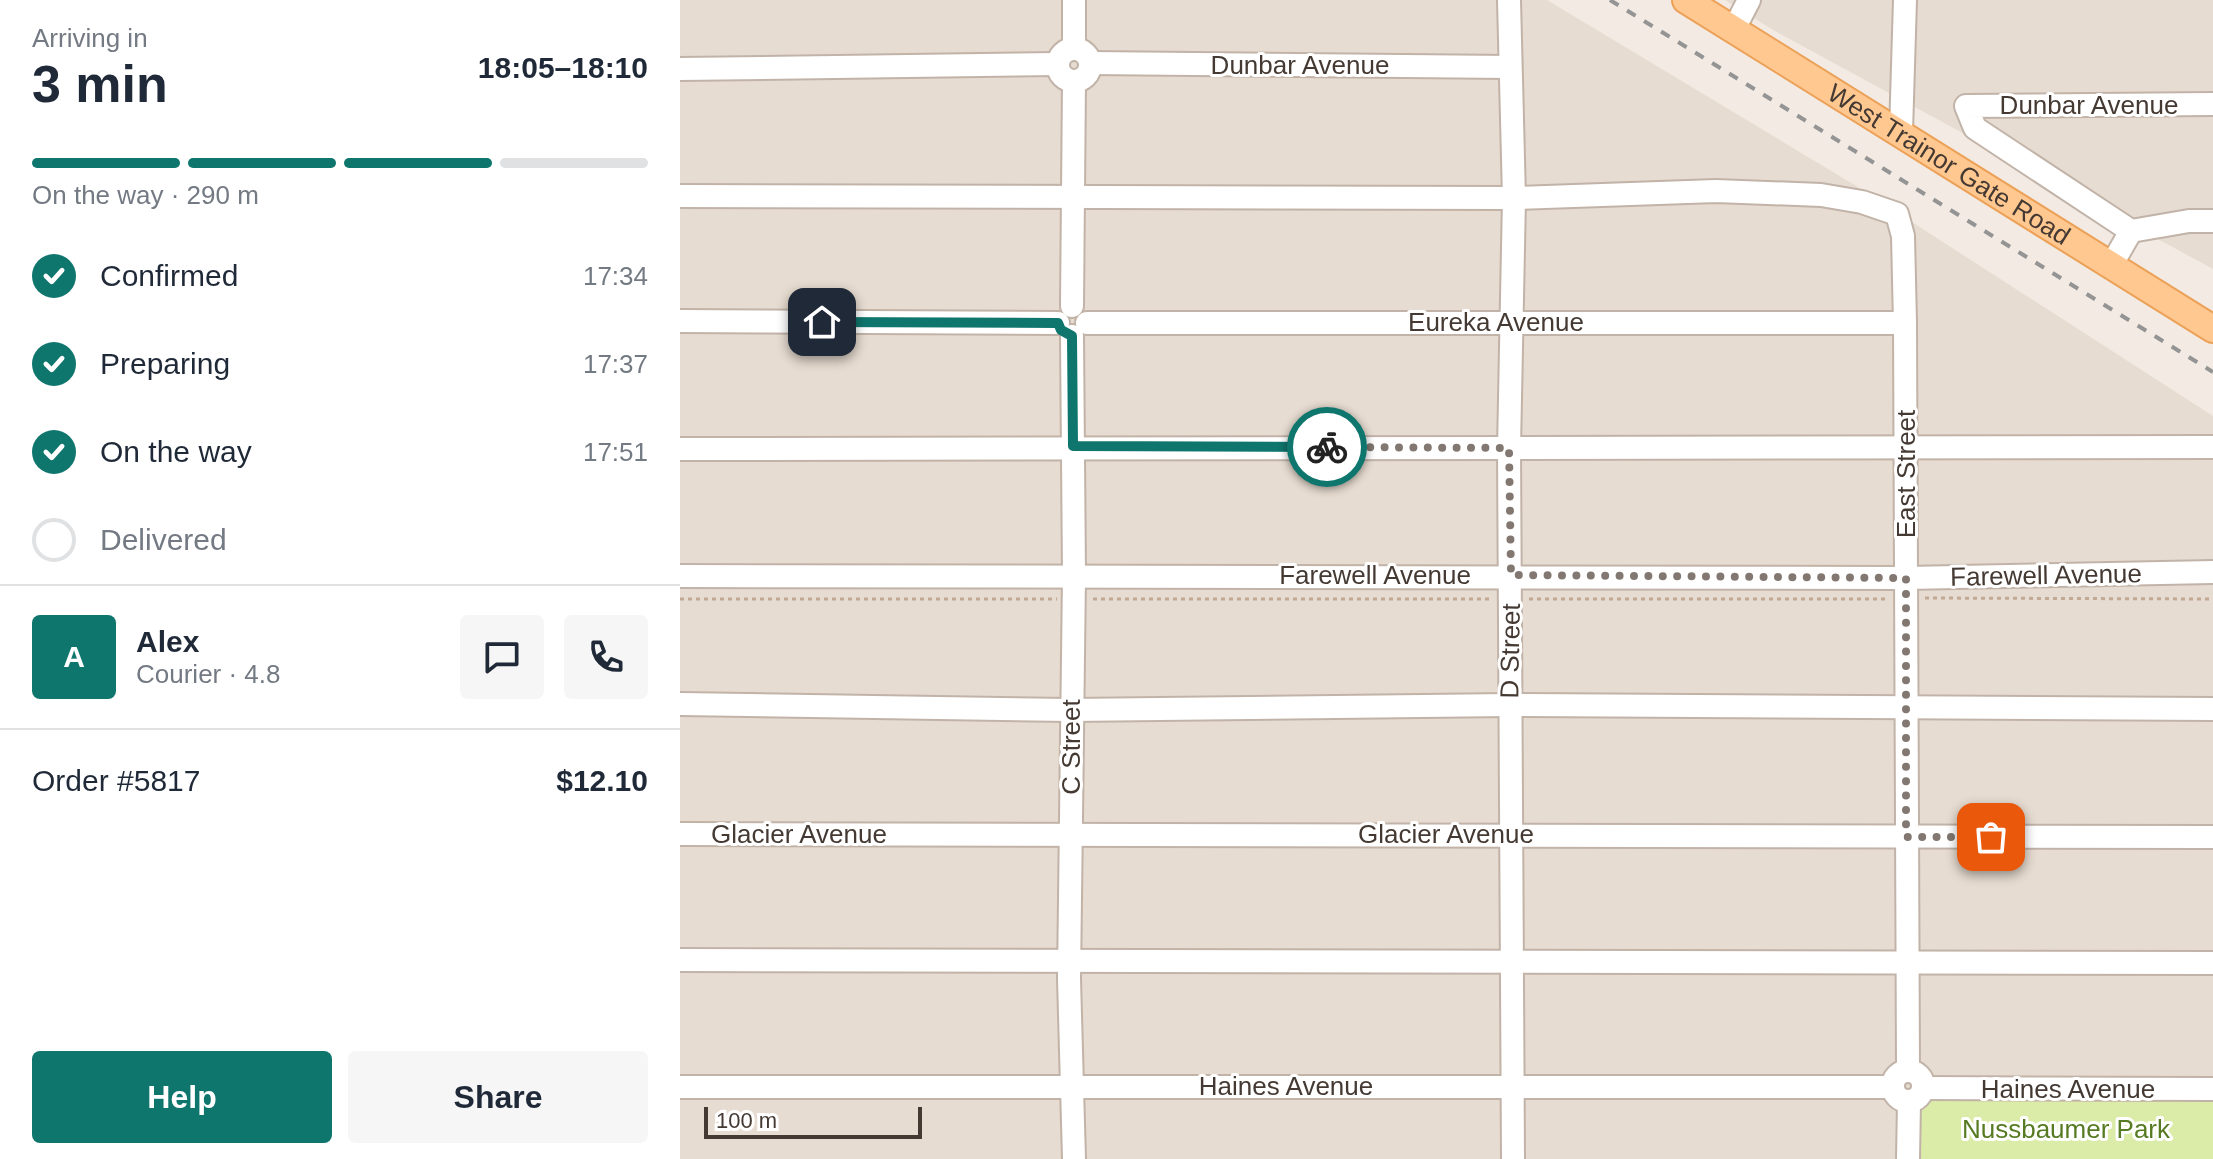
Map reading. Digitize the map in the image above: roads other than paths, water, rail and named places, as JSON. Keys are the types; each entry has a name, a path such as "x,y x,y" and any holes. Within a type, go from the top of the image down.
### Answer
{"main road":[{"name":"West Trainor Gate Road","path":"1686,0 2213,329"}],"street":[{"path":"1074,0 1074,59"},
{"name":"D Street","path":"1509,0 1514,198 1514,321 1509,448 1513,1159"},
{"path":"1734,29 1749,0"},
{"path":"1901,132 1905,0"},
{"name":"Dunbar Avenue","path":"680,69 1074,59 1510,67"},
{"name":"C Street","path":"1074,59 1084,77 1074,81 1074,576 1069,962 1074,1159"},
{"name":"Dunbar Avenue","path":"2131,231 1975,128 1966,106 2213,104"},
{"name":"East Street","path":"1514,198 1746,192 1821,195 1862,202 1897,214 1903,236 1905,323 1908,1070 1921,1078 1908,1092"},
{"path":"680,196 1073,194 1514,198"},
{"path":"2112,264 2131,231 2189,221 2213,221"},
{"name":"Eureka Avenue","path":"680,321 1905,323"},
{"path":"680,449 1073,446 2213,447"},
{"name":"Farewell Avenue","path":"680,576 1511,575 1906,588 2213,572"},
{"path":"680,704 1070,710 1509,705 2213,709"},
{"name":"Glacier Avenue","path":"680,834 2213,837"},
{"path":"680,960 1069,962 1511,959 2213,963"},
{"name":"Haines Avenue","path":"680,1087 1512,1086 1908,1092 2213,1089"},
{"path":"1908,1092 1908,1159"}],"railway":[{"path":"1610,0 2213,372"}],"park label":[{"name":"Nussbaumer Park","path":"2066,1129"}]}
